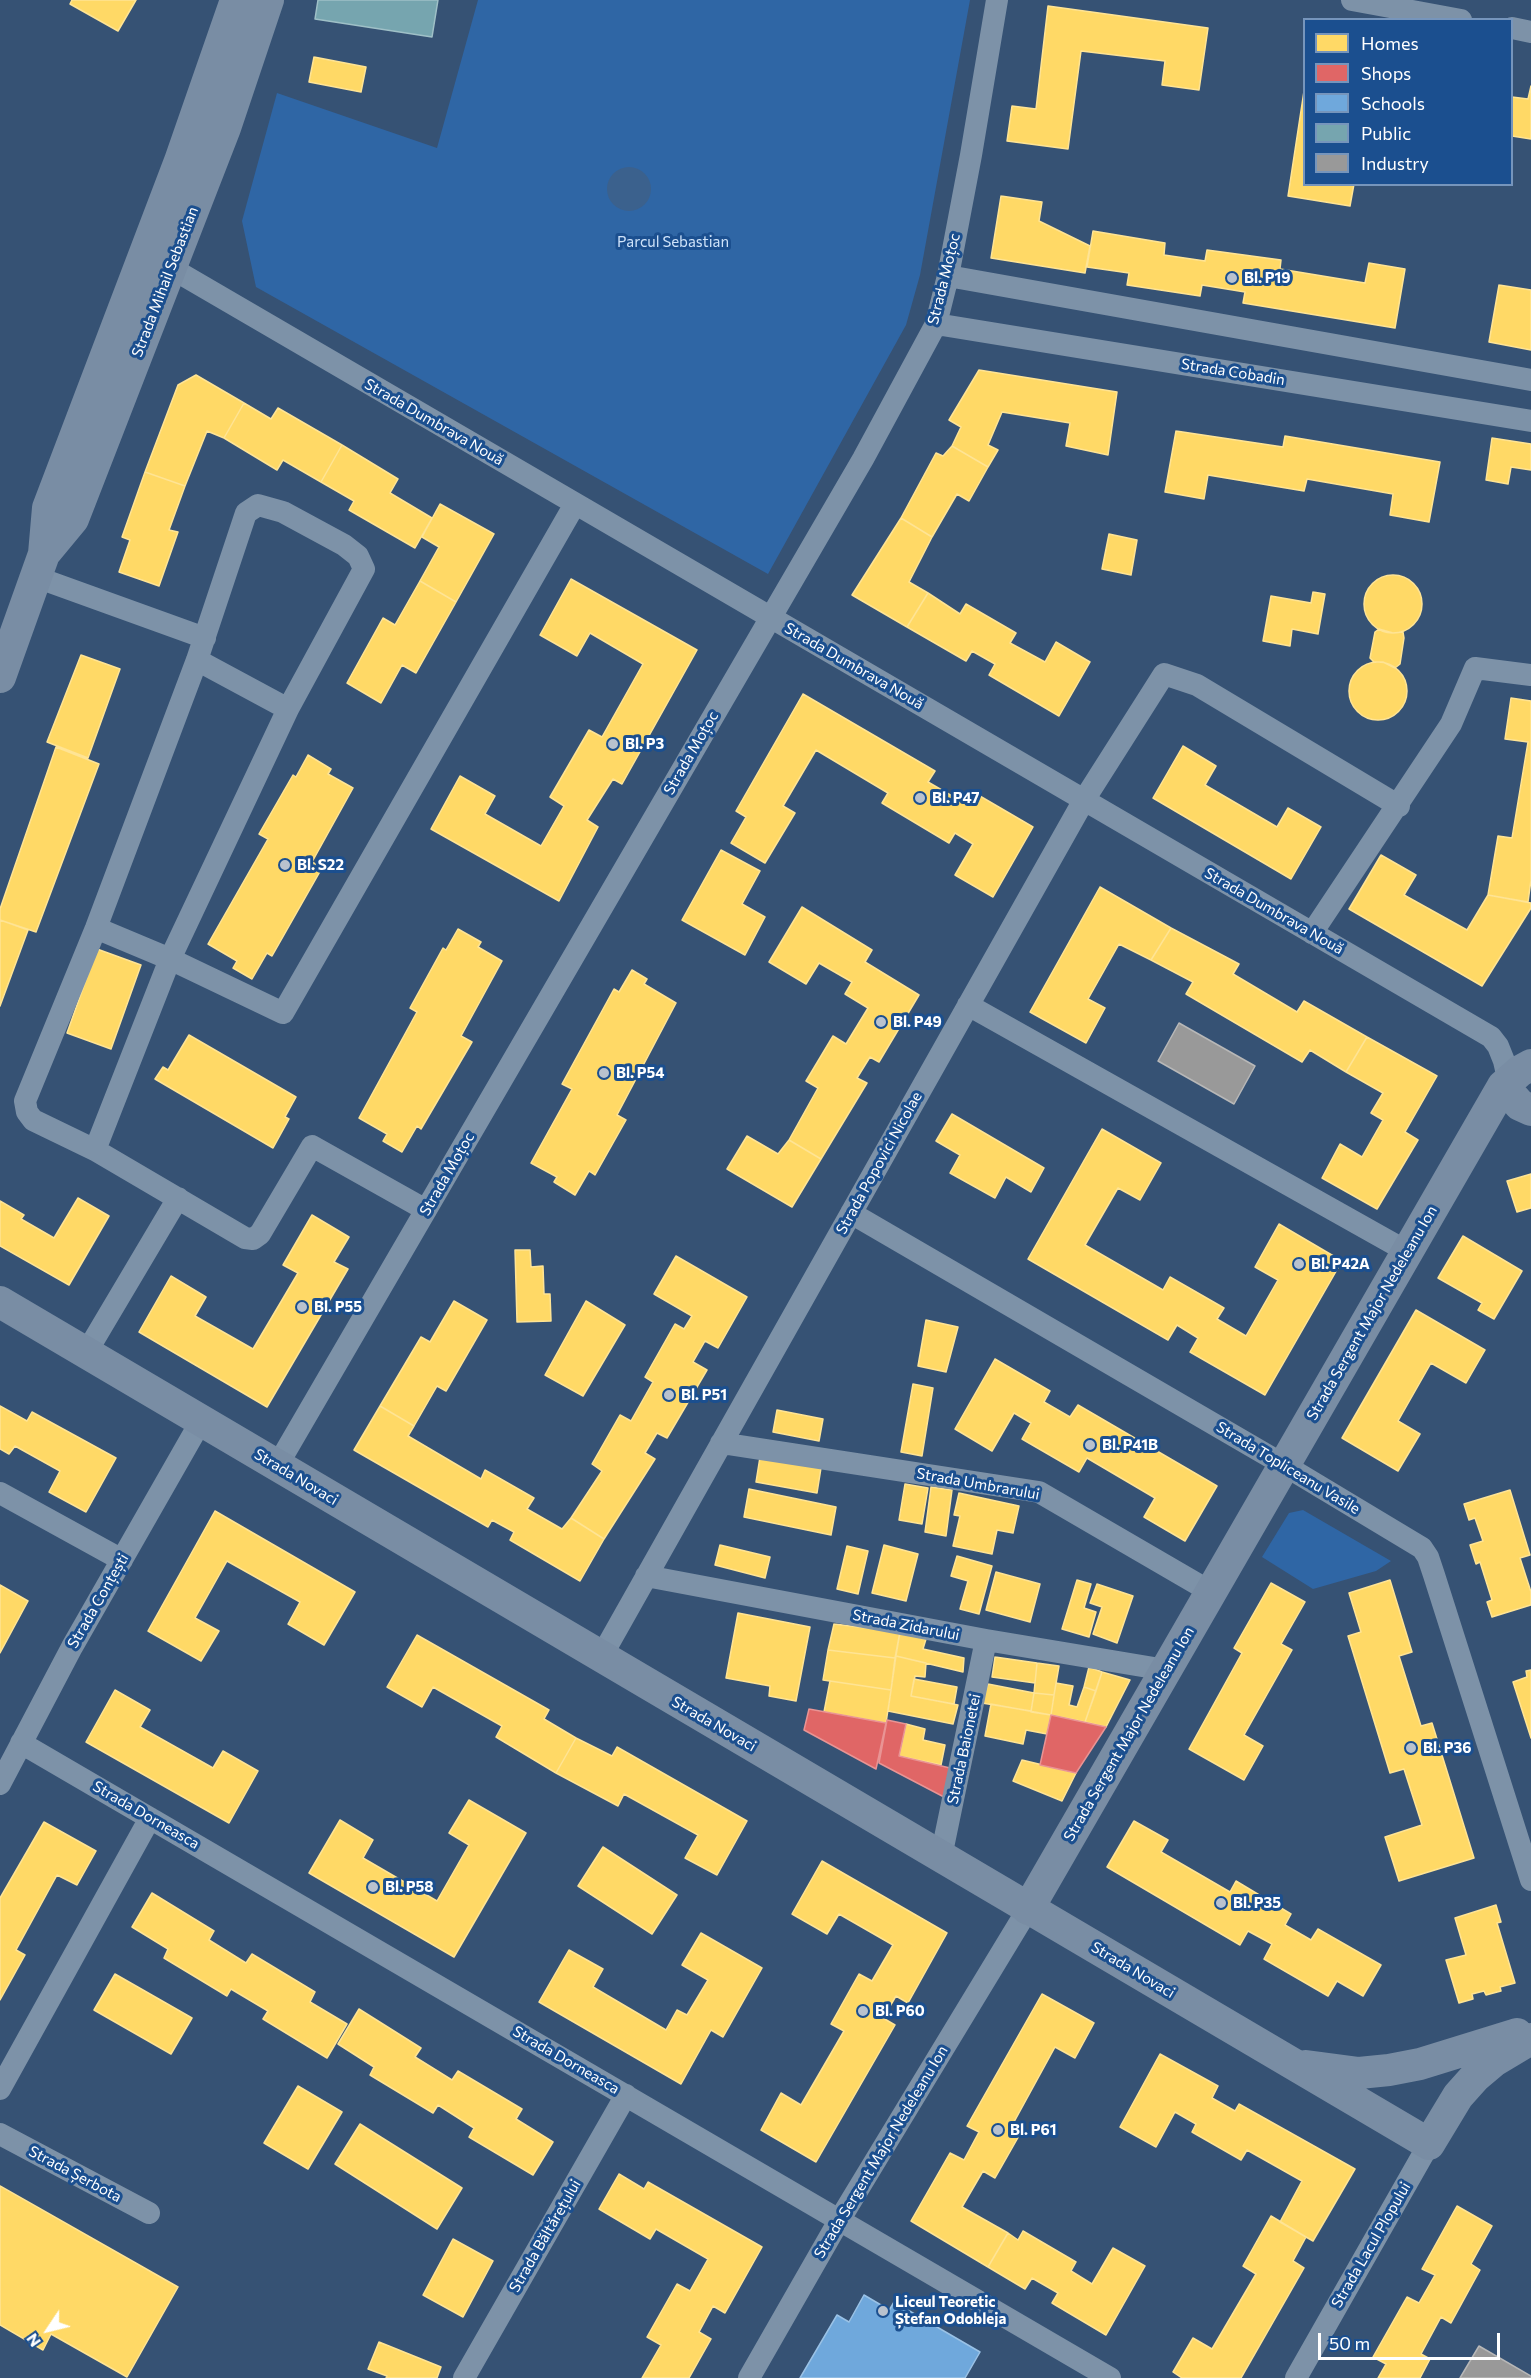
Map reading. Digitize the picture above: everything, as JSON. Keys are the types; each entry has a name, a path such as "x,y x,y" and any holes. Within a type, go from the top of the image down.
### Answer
{"street":[{"name":"Strada Mihail Sebastian","path":"0,677 40,565 48,508 180,160 236,0"},
{"name":"Strada Mihail Sebastian","path":"40,565 73,519 225,128 268,0"},
{"name":"Strada Moțoc","path":"277,1466 863,459 936,324 948,276 997,0"},
{"path":"1352,0 1450,18"},
{"path":"1513,28 1531,32"},
{"name":"Strada Dumbrava Nouă","path":"171,268 1491,1037 1498,1046 1504,1061 1507,1074 1503,1086"},
{"path":"948,276 1531,380"},
{"name":"Strada Cobadin","path":"936,324 1531,421"},
{"path":"96,928 171,959 283,1013 574,504"},
{"path":"95,1150 171,959 288,709 364,569 358,556 344,545 283,512 258,505 246,513 197,660 96,928 25,1101 27,1112 33,1120 95,1150 245,1238 253,1239 260,1234 312,1146 426,1210"},
{"path":"40,565 205,638"},
{"path":"197,660 288,709"},
{"path":"1312,933 1399,806 1451,724 1475,668 1531,675"},
{"name":"Strada Popovici Nicolae","path":"601,1657 1084,800 1164,674 1197,685 1399,806"},
{"path":"968,1005 1408,1252"},
{"path":"1531,1065 1520,1071 1503,1086 1520,1104 1531,1110"},
{"name":"Strada Sergent Major Nedeleanu Ion","path":"749,2378 840,2219 1028,1909 1503,1086"},
{"path":"86,1353 178,1198"},
{"name":"Strada Topliceanu Vasile","path":"851,1213 1284,1465 1425,1552 1531,1880"},
{"name":"Strada Novaci","path":"0,1302 1429,2144"},
{"name":"Strada Conțești","path":"0,1784 201,1421"},
{"name":"Strada Umbrarului","path":"721,1443 1039,1492 1211,1592"},
{"path":"0,1493 122,1560"},
{"name":"Strada Zidarului","path":"646,1576 986,1640 1166,1670"},
{"name":"Strada Baionetei","path":"941,1857 986,1640"},
{"name":"Strada Dorneasca","path":"21,1743 1110,2378"},
{"path":"0,2089 150,1818"},
{"path":"1290,2063 1359,2073 1389,2070 1420,2064 1531,2030"},
{"path":"1429,2144 1458,2096 1475,2078 1494,2061 1531,2039"},
{"name":"Strada Băltărețului","path":"464,2378 626,2095"},
{"name":"Strada Șerbota","path":"0,2134 150,2213"},
{"name":"Strada Lacul Plopului","path":"1296,2378 1429,2144"}],"green space":[{"name":"Parcul Sebastian","path":"478,0 970,0 920,275 906,325 768,574 256,287 242,221 277,93 437,148"},
{"path":"1303,1510 1391,1561 1376,1571 1313,1589 1262,1557 1289,1513"}],"shaded area":[{"path":"629,167 638,168 645,173 650,180 650,198 645,205 638,210 629,211 620,210 613,205 608,198 607,189 608,180 613,173 620,168"}],"building: Homes":[{"path":"72,0 136,0 118,31 70,4"},
{"path":"1048,6 1208,28 1199,90 1162,85 1165,61 1081,51 1068,149 1007,141 1012,106 1036,109"},
{"path":"314,57 366,67 361,92 309,82"},
{"path":"1531,86 1531,139 1513,136 1513,97 1528,99"},
{"path":"1303,98 1303,186 1354,186 1350,206 1288,196"},
{"path":"1001,196 1042,202 1039,221 1090,246 1085,273 991,258"},
{"name":"Bl. P19","path":"1093,231 1165,243 1164,255 1205,261 1207,250 1281,260 1280,269 1365,283 1369,263 1405,269 1395,328 1243,303 1245,292 1202,285 1200,296 1127,285 1129,273 1087,267"},
{"path":"1499,285 1531,290 1531,350 1489,342"},
{"path":"979,370 1117,392 1108,455 1066,446 1070,423 1002,412 988,445 998,450 988,467 952,446 961,427 949,420"},
{"path":"196,375 244,403 224,438 207,431 185,486 145,472 178,385"},
{"path":"244,403 271,419 278,408 342,445 321,482 283,460 277,470 224,438"},
{"path":"1176,431 1283,447 1285,436 1440,462 1429,522 1390,515 1393,494 1307,479 1304,491 1208,475 1204,499 1165,492"},
{"path":"1492,438 1531,444 1531,470 1511,467 1508,484 1486,480"},
{"path":"342,445 398,479 390,493 432,518 415,548 349,510 354,501 321,482"},
{"path":"952,446 988,467 969,501 957,494 932,537 901,518 936,453 943,456"},
{"path":"145,472 185,486 169,530 178,532 159,586 119,572 130,540 122,537"},
{"path":"440,504 494,534 456,602 420,581 439,547 422,537"},
{"path":"901,518 932,537 909,582 928,593 907,627 852,595"},
{"path":"1109,534 1137,540 1131,575 1102,569"},
{"path":"1387,575 1399,575 1414,583 1422,598 1422,610 1414,625 1399,633 1387,633 1372,625 1364,610 1364,598 1372,583"},
{"name":"Bl. P3","path":"571,579 697,650 622,784 613,779 587,820 598,827 559,901 431,829 460,776 495,796 485,814 541,846 564,806 550,797 589,730 602,737 643,664 590,633 577,656 540,635"},
{"path":"420,581 456,602 416,673 402,665 381,703 347,683 383,618 395,625"},
{"path":"1313,592 1325,594 1318,634 1292,629 1290,646 1263,641 1271,596 1311,603"},
{"path":"928,593 960,614 966,604 1016,633 1010,643 1045,662 1056,642 1090,662 1059,716 989,675 995,664 972,651 966,661 907,627"},
{"path":"1379,629 1393,633 1403,632 1400,664 1395,668 1383,662 1374,662 1370,658 1375,632"},
{"path":"81,655 120,669 88,758 47,742"},
{"path":"1372,662 1384,662 1399,670 1407,685 1407,697 1399,712 1384,720 1372,720 1357,712 1349,697 1349,685 1357,670"},
{"name":"Bl. P47","path":"803,694 935,771 928,782 966,804 973,792 1033,827 993,897 955,875 973,844 955,833 949,843 882,803 888,793 816,750 783,806 795,813 765,863 731,843 746,817 736,811"},
{"path":"1511,698 1531,701 1531,880 1528,902 1488,895 1498,836 1512,838 1528,742 1505,739"},
{"path":"1183,746 1216,766 1205,785 1277,827 1288,808 1321,827 1291,879 1153,798"},
{"path":"56,747 99,764 36,932 0,920 0,909"},
{"name":"Bl. S22","path":"308,755 331,769 328,774 353,788 312,862 322,868 272,956 267,953 252,979 233,968 237,961 208,944 268,839 259,834 293,775 296,777"},
{"path":"721,850 760,871 742,904 765,917 745,955 682,920"},
{"path":"1381,855 1416,875 1404,895 1467,930 1488,895 1531,903 1531,908 1482,986 1349,909"},
{"path":"1100,887 1171,928 1151,960 1119,944 1088,999 1105,1008 1086,1043 1030,1012"},
{"name":"Bl. P49","path":"802,907 872,950 865,962 919,995 879,1062 870,1057 857,1078 867,1083 821,1159 789,1140 818,1088 806,1081 833,1036 846,1044 868,1008 845,994 852,982 819,963 806,984 769,962"},
{"path":"0,920 28,930 0,1006"},
{"path":"1171,928 1239,964 1233,974 1297,1012 1304,1001 1367,1037 1346,1072 1310,1050 1302,1062 1186,994 1193,982 1151,960"},
{"path":"458,929 481,942 478,947 502,961 461,1036 472,1042 421,1129 417,1126 402,1152 383,1141 387,1134 359,1118 417,1012 410,1008 443,948 446,950"},
{"path":"97,949 141,965 111,1049 67,1033"},
{"name":"Bl. P54","path":"632,970 647,979 644,984 676,1003 617,1115 626,1120 595,1175 589,1171 575,1195 554,1182 557,1177 531,1163 572,1089 562,1084 614,989 619,992"},
{"path":"189,1035 296,1097 285,1117 289,1119 273,1148 155,1079 163,1067 168,1070"},
{"path":"1367,1037 1437,1076 1405,1132 1418,1140 1377,1209 1322,1178 1340,1144 1362,1157 1383,1120 1371,1113 1383,1093 1346,1072"},
{"path":"952,1114 1044,1168 1031,1192 1006,1177 995,1198 950,1173 960,1155 936,1141"},
{"name":"Bl. P42A","path":"1102,1129 1161,1163 1140,1200 1118,1188 1085,1245 1163,1290 1170,1277 1224,1308 1217,1319 1246,1336 1278,1280 1255,1267 1279,1224 1342,1261 1265,1395 1190,1352 1198,1338 1177,1325 1168,1340 1028,1259"},
{"path":"747,1136 778,1154 789,1140 821,1159 792,1207 727,1169"},
{"path":"1531,1174 1531,1208 1517,1212 1507,1181"},
{"path":"78,1198 109,1216 69,1285 0,1246 0,1201 24,1215 21,1219 54,1238"},
{"name":"Bl. P55","path":"312,1215 349,1237 334,1262 348,1269 267,1407 139,1332 171,1276 206,1297 195,1316 253,1349 298,1273 283,1265"},
{"path":"1463,1236 1522,1271 1494,1319 1478,1310 1482,1303 1438,1278"},
{"path":"515,1250 530,1250 531,1267 543,1266 544,1294 550,1294 551,1321 517,1322"},
{"name":"Bl. P51","path":"676,1256 747,1297 718,1348 705,1341 693,1362 707,1370 667,1438 657,1433 645,1453 655,1459 604,1539 571,1518 602,1471 592,1464 620,1415 631,1421 653,1382 645,1377 675,1324 684,1329 692,1316 654,1294"},
{"path":"454,1301 487,1320 446,1391 437,1386 414,1426 380,1406 421,1337 430,1342"},
{"path":"586,1301 625,1325 583,1396 545,1375"},
{"path":"1416,1310 1485,1350 1466,1383 1431,1363 1398,1421 1420,1434 1398,1471 1342,1438"},
{"path":"926,1320 958,1327 946,1372 918,1366"},
{"name":"Bl. P41B","path":"995,1359 1050,1391 1044,1402 1070,1417 1078,1405 1217,1486 1185,1541 1144,1517 1155,1498 1087,1458 1079,1472 1022,1439 1031,1423 1014,1413 992,1451 955,1429"},
{"path":"913,1384 933,1388 922,1456 901,1452"},
{"path":"0,1406 27,1421 32,1412 116,1458 86,1512 49,1492 60,1471 15,1446 9,1454 0,1449"},
{"path":"380,1406 414,1426 408,1436 481,1479 485,1470 534,1498 527,1509 562,1529 571,1518 604,1539 580,1581 510,1540 514,1532 492,1520 488,1527 354,1450"},
{"path":"777,1410 823,1419 819,1441 773,1432"},
{"path":"760,1457 821,1468 817,1493 756,1482"},
{"path":"905,1484 928,1488 922,1524 899,1520"},
{"path":"931,1487 952,1490 946,1536 925,1532"},
{"path":"749,1489 836,1507 831,1535 744,1517"},
{"path":"1510,1490 1530,1555 1520,1558 1531,1592 1531,1605 1492,1617 1487,1602 1492,1600 1480,1562 1476,1564 1470,1545 1483,1541 1475,1518 1469,1520 1464,1504"},
{"path":"959,1493 1019,1506 1013,1533 997,1530 992,1554 953,1546 960,1516 954,1515"},
{"path":"215,1511 355,1592 324,1645 288,1624 300,1602 227,1561 195,1618 219,1631 201,1661 148,1631"},
{"path":"720,1545 770,1557 765,1578 715,1565"},
{"path":"884,1545 918,1554 906,1601 872,1593"},
{"path":"847,1546 868,1551 858,1594 837,1589"},
{"path":"957,1556 992,1566 979,1614 960,1609 968,1581 951,1576"},
{"path":"996,1572 1040,1584 1030,1622 986,1610"},
{"path":"1077,1580 1091,1584 1084,1608 1096,1612 1089,1637 1062,1629"},
{"name":"Bl. P36","path":"1390,1580 1412,1652 1399,1656 1421,1726 1432,1723 1474,1858 1399,1881 1385,1837 1422,1825 1404,1769 1390,1773 1348,1636 1361,1632 1349,1593"},
{"path":"1271,1583 1305,1602 1281,1644 1292,1650 1244,1735 1263,1746 1244,1780 1189,1749 1242,1653 1234,1648"},
{"path":"1097,1584 1133,1596 1117,1643 1093,1634 1102,1607 1090,1603"},
{"path":"0,1585 28,1601 0,1653"},
{"path":"738,1613 810,1627 796,1701 769,1696 770,1686 726,1678"},
{"path":"834,1624 900,1632 895,1658 828,1650"},
{"path":"900,1632 926,1639 923,1649 964,1658 963,1672 896,1656"},
{"path":"417,1635 549,1710 544,1719 576,1738 556,1773 496,1737 502,1726 433,1687 422,1707 387,1687"},
{"path":"828,1650 895,1658 891,1690 823,1680"},
{"path":"896,1656 926,1663 925,1677 915,1676 911,1696 958,1705 953,1724 888,1711"},
{"path":"995,1657 1037,1663 1035,1683 992,1677"},
{"path":"1037,1663 1059,1666 1054,1695 1034,1693"},
{"path":"1089,1667 1102,1672 1096,1691 1084,1687"},
{"path":"1531,1670 1531,1738 1513,1682 1527,1677 1526,1671"},
{"path":"1102,1672 1130,1680 1106,1727 1085,1722"},
{"path":"914,1679 957,1687 954,1704 911,1696"},
{"path":"830,1681 891,1690 886,1723 824,1712"},
{"path":"1056,1683 1073,1686 1069,1705 1077,1707 1084,1687 1096,1691 1085,1722 1051,1715"},
{"path":"988,1684 1034,1693 1031,1711 982,1703"},
{"path":"115,1690 150,1710 140,1727 213,1768 223,1751 258,1771 229,1823 86,1742"},
{"path":"1034,1693 1054,1695 1051,1715 1031,1712"},
{"path":"991,1704 1051,1715 1047,1734 1026,1730 1023,1744 985,1736"},
{"path":"906,1724 925,1729 923,1740 945,1745 941,1765 899,1756"},
{"path":"576,1738 612,1756 617,1747 747,1821 717,1875 685,1858 698,1835 624,1794 618,1806 556,1773"},
{"path":"1022,1760 1076,1773 1062,1801 1013,1781"},
{"name":"Bl. P58","path":"469,1800 526,1833 454,1957 309,1873 340,1820 373,1840 363,1858 437,1901 469,1845 449,1833"},
{"name":"Bl. P35","path":"1134,1821 1168,1840 1161,1852 1230,1892 1236,1881 1291,1914 1285,1925 1311,1940 1318,1929 1381,1965 1363,1996 1337,1981 1328,1996 1264,1959 1272,1944 1248,1931 1240,1945 1107,1867"},
{"path":"44,1822 96,1851 77,1885 57,1875 16,1950 25,1955 0,2000 0,1898"},
{"path":"603,1847 677,1895 652,1934 578,1886"},
{"name":"Bl. P60","path":"822,1861 947,1933 908,2003 896,1996 883,2018 895,2025 816,2162 761,2130 781,2093 801,2105 844,2031 831,2024 859,1974 872,1981 893,1945 839,1914 827,1934 792,1914"},
{"path":"152,1893 214,1931 209,1940 246,1963 252,1954 315,1992 310,2002 347,2024 327,2058 263,2019 268,2011 231,1989 227,1996 164,1958 168,1949 132,1927"},
{"path":"1496,1905 1501,1922 1497,1923 1515,1983 1500,1987 1501,1991 1486,1995 1484,1991 1472,1994 1473,1999 1459,2003 1446,1960 1466,1955 1455,1918"},
{"path":"701,1933 762,1968 723,2037 711,2030 681,2084 539,2002 569,1950 603,1969 593,1987 666,2030 677,2010 687,2015 708,1980 682,1965"},
{"path":"115,1974 192,2018 171,2054 94,2010"},
{"name":"Bl. P61","path":"1042,1994 1094,2023 1075,2058 1055,2047 1014,2122 1024,2127 995,2178 983,2171 962,2207 1008,2233 988,2267 911,2221 950,2153 964,2160 979,2132 967,2126"},
{"path":"359,2009 421,2048 415,2057 452,2080 458,2071 522,2109 516,2119 553,2142 533,2175 469,2137 474,2128 438,2105 433,2113 370,2075 374,2067 338,2044"},
{"path":"1160,2054 1218,2086 1212,2098 1235,2111 1239,2104 1355,2169 1313,2241 1280,2222 1302,2181 1247,2150 1241,2160 1192,2132 1196,2124 1175,2112 1156,2147 1120,2127"},
{"path":"298,2086 342,2112 308,2169 264,2143"},
{"path":"360,2124 462,2188 437,2229 335,2164"},
{"path":"619,2174 644,2189 648,2182 762,2247 725,2313 713,2306 699,2332 711,2339 689,2378 642,2378 661,2345 647,2337 677,2284 690,2291 708,2259 656,2229 650,2239 599,2209"},
{"path":"0,2186 178,2287 127,2377 51,2334 43,2350 0,2325"},
{"path":"1457,2206 1492,2226 1471,2264 1480,2270 1451,2323 1441,2317 1421,2354 1430,2359 1420,2378 1378,2378 1386,2364 1373,2357 1407,2297 1419,2303 1435,2275 1422,2269"},
{"path":"1271,2216 1306,2237 1293,2261 1304,2268 1241,2378 1182,2378 1173,2372 1193,2338 1212,2349 1256,2274 1243,2266"},
{"path":"1023,2231 1076,2262 1071,2271 1092,2284 1113,2248 1145,2266 1106,2335 1052,2303 1058,2293 1032,2278 1025,2289 988,2267 1008,2233 1018,2240"},
{"path":"453,2239 493,2261 463,2317 423,2295"},
{"path":"379,2342 441,2367 437,2378 386,2378 387,2376 368,2369"}],"building: Shops":[{"path":"809,1709 886,1723 876,1769 804,1730"},
{"path":"1051,1715 1106,1727 1076,1773 1040,1765"},
{"path":"887,1720 906,1724 899,1756 950,1768 944,1797 879,1763"}],"building: Schools":[{"path":"864,2295 881,2305 878,2309 887,2314 894,2302 980,2352 965,2378 800,2378 837,2315 849,2322"}],"building: Public":[{"path":"318,0 438,0 432,37 315,19"}],"building: Industry":[{"path":"1179,1023 1255,1066 1234,1104 1158,1061"},
{"path":"1479,2346 1531,2376 1531,2378 1460,2378"}],"place":[{"name":"Bl. P19","path":"1232,278"},
{"name":"Bl. P3","path":"613,744"},
{"name":"Bl. P47","path":"920,798"},
{"name":"Bl. S22","path":"285,865"},
{"name":"Bl. P49","path":"881,1022"},
{"name":"Bl. P54","path":"604,1073"},
{"name":"Bl. P42A","path":"1299,1264"},
{"name":"Bl. P55","path":"302,1307"},
{"name":"Bl. P51","path":"669,1395"},
{"name":"Bl. P41B","path":"1090,1445"},
{"name":"Bl. P36","path":"1411,1748"},
{"name":"Bl. P58","path":"373,1887"},
{"name":"Bl. P35","path":"1221,1903"},
{"name":"Bl. P60","path":"863,2011"},
{"name":"Bl. P61","path":"998,2130"},
{"name":"Liceul Teoretic Ștefan Odobleja","path":"883,2311"}]}
